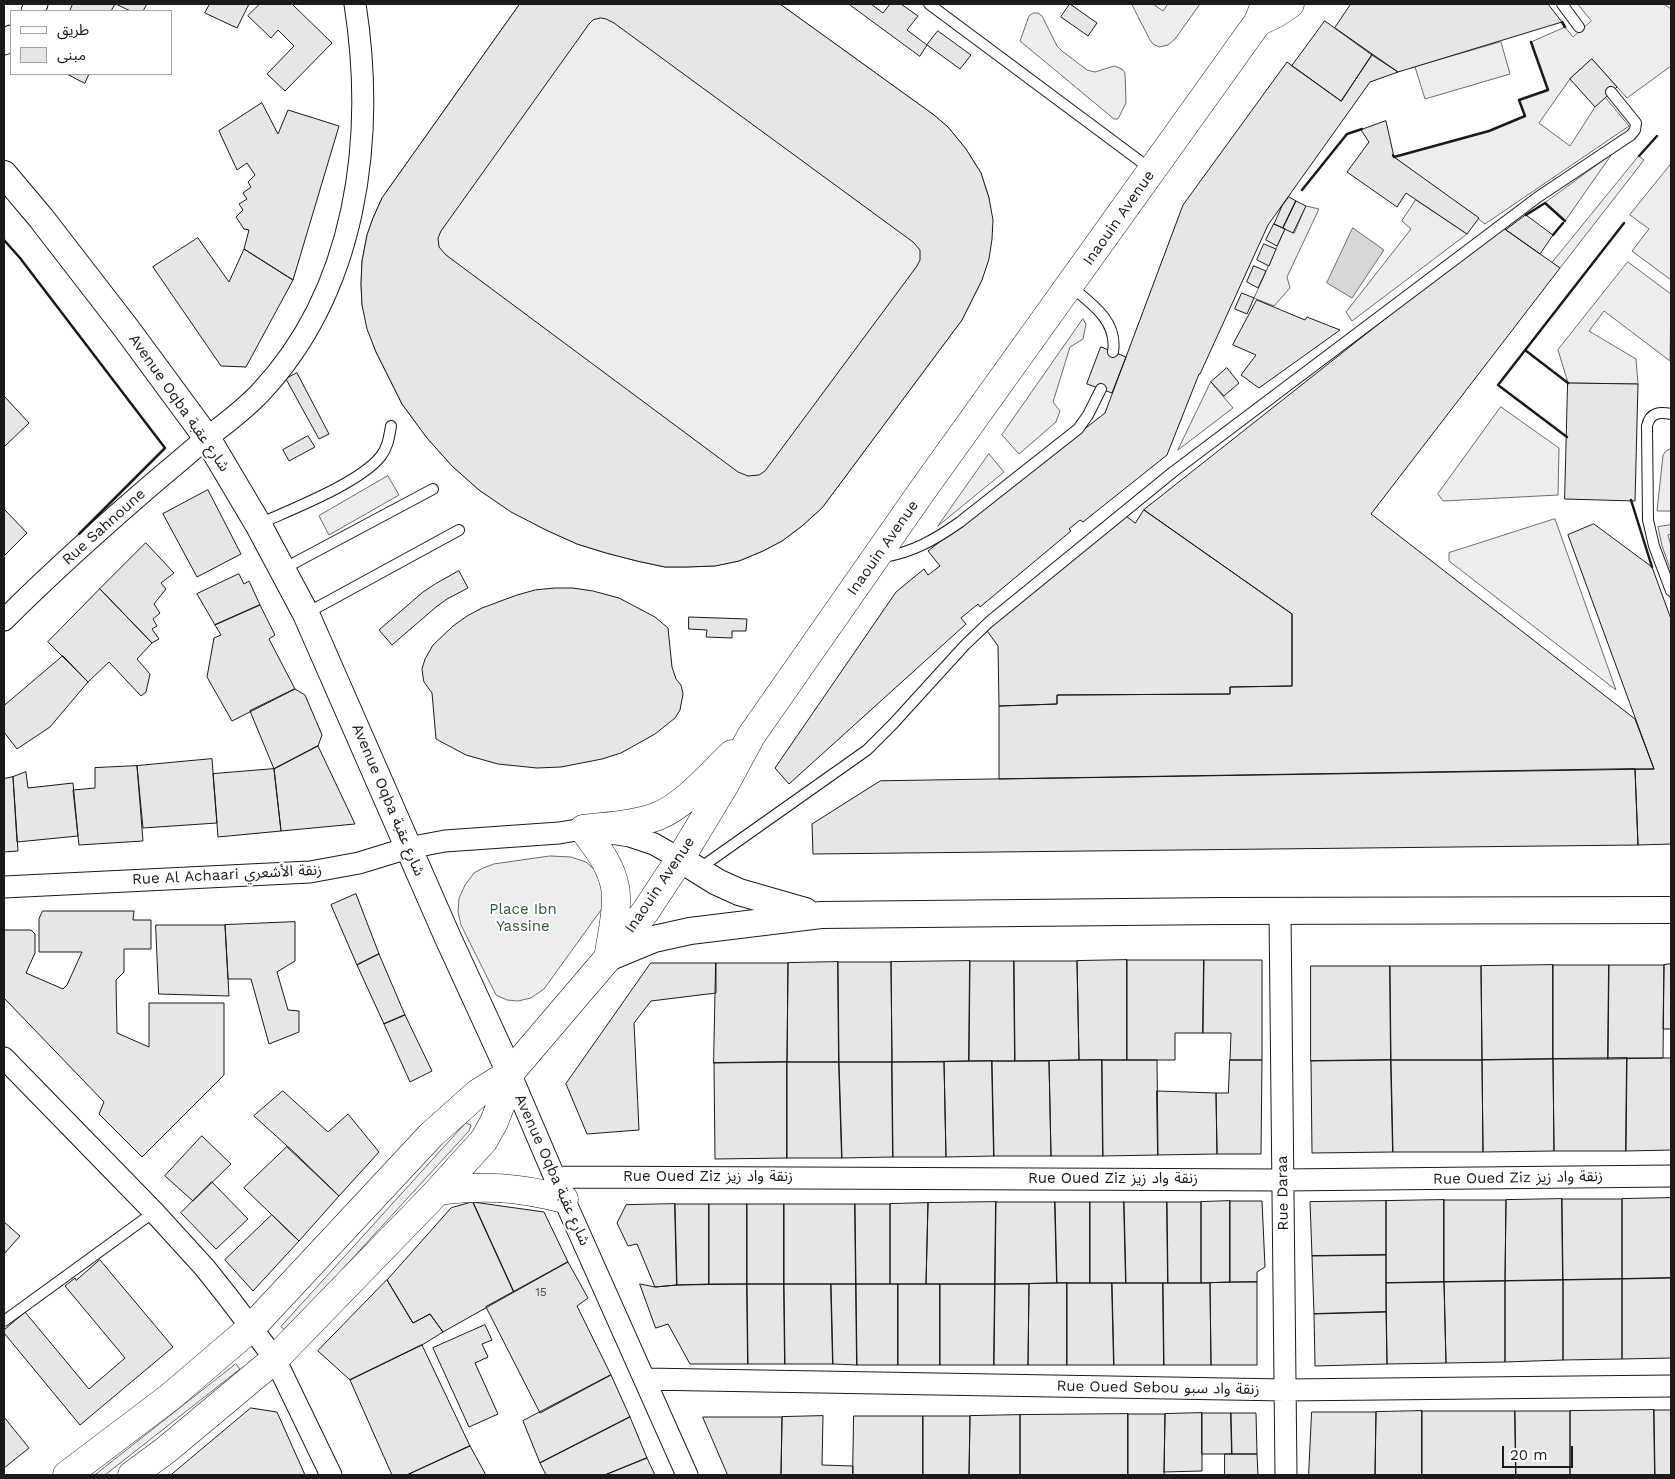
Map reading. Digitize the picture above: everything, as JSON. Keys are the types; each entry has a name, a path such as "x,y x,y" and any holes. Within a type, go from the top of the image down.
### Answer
{"main road":[{"name":"Inaouin Avenue","path":"67,1475 170,1397 252,1327 431,1135 478,1094 510,1073 528,1054 645,912 689,864 724,786 751,736 922,492 1153,170 1262,13 1275,14 1290,4"},
{"path":"608,958 616,888 600,853 582,829 659,816 677,806 751,736"},
{"path":"132,1475 173,1444 275,1359 438,1191 484,1140 494,1122 503,1099 510,1073"},
{"path":"438,1191 488,1187 559,1188"}],"street":[{"name":"Rue Sahnoune","path":"4,620 110,520 207,438 238,415 278,373 307,330 332,278 350,221 358,179 363,108 362,52 355,4"},
{"name":"Avenue Oqba شارع عقبة","path":"4,174 41,218 126,328 207,438 258,524 306,614 687,1475"},
{"name":"Rue Al Achaari زنقة الأشعري","path":"4,887 310,872 359,863 408,848 445,840 582,829 630,836 654,844 689,864"},
{"path":"689,864 717,882 739,892 783,906 821,915"},
{"path":"608,958 654,939 690,931 821,915 1280,912 1354,909 1671,910"},
{"name":"Rue Daraa","path":"1280,912 1286,1475"},
{"path":"4,1058 154,1212 205,1268 252,1327 275,1359 330,1475"},
{"name":"Rue Oued Ziz زنقة واد زيز","path":"559,1188 1671,1176"},
{"name":"Rue Oued Sebou زنقة واد سبو","path":"645,1379 1285,1390 1671,1386"}],"lane":[{"path":"929,4 1153,170"},
{"path":"1562,4 1579,27"},
{"path":"689,864 850,763 872,746 974,635 1173,472 1538,197 1631,135 1635,130 1636,123 1611,92"},
{"path":"1070,286 1104,316 1110,326 1113,337 1113,352"},
{"path":"877,558 908,551 927,543 944,534 960,522 1078,429 1088,415 1101,389"},
{"path":"1671,414 1660,412 1655,414 1648,421 1647,426 1648,520 1654,546 1671,591"},
{"path":"258,524 322,495 361,474 383,454 389,441 391,426"},
{"path":"282,569 434,489"},
{"path":"306,614 459,530"},
{"path":"4,1321 154,1212"}],"shaded area":[{"path":"520,4 780,4 934,115 948,127 966,149 981,173 989,198 982,280 962,320 822,508 782,541 763,551 739,561 714,566 665,567 577,544 546,530 511,511 479,490 452,466 427,438 402,404 376,352 362,305 361,284 362,261 367,235 373,218 382,198"},
{"path":"1132,4 1153,4 1163,11 1168,4 1200,4 1175,39 1168,45 1159,47 1150,40"},
{"path":"1578,4 1664,4 1671,9 1671,66 1627,98 1592,59 1570,79 1539,123 1570,146 1595,107 1605,97 1629,126 1485,224 1394,157 1489,131 1525,116 1519,100 1548,89 1531,42 1565,27 1573,37 1591,21"},
{"path":"1034,13 1042,16 1057,46 1087,70 1095,72 1114,66 1122,69 1125,73 1126,103 1118,119 1114,119 1020,41 1029,16"},
{"path":"1501,42 1510,74 1425,99 1415,67"},
{"path":"1612,154 1565,221 1545,203"},
{"path":"1639,156 1644,160 1560,268 1552,263"},
{"path":"1671,164 1671,280 1632,251 1649,229 1630,215"},
{"path":"1416,200 1467,234 1352,321 1346,312 1411,229 1402,221"},
{"path":"1306,206 1319,209 1287,277 1290,288 1274,306 1254,298 1285,229 1294,233"},
{"path":"1353,228 1384,250 1352,298 1327,283"},
{"path":"1628,262 1671,294 1670,361 1604,311 1589,331 1636,359 1638,384 1568,383 1558,350"},
{"path":"1083,319 1086,324 1083,339 1070,347 1053,402 1060,411 1056,422 1019,454 1002,435"},
{"path":"1211,382 1233,408 1178,450"},
{"path":"1501,407 1559,448 1558,495 1443,501 1438,494"},
{"path":"1671,449 1671,511 1657,511 1663,455"},
{"path":"989,454 1004,472 938,526"},
{"path":"388,476 399,495 329,535 319,516"},
{"path":"1555,519 1616,690 1449,561 1449,553"},
{"path":"1671,525 1671,534 1668,535 1671,546 1671,571 1662,546 1658,527"},
{"name":"Place Ibn Yassine","path":"550,856 571,857 586,862 596,871 606,901 544,989 531,998 518,1001 507,1000 496,995 461,925 458,912 459,898 465,885 474,873 483,868 494,864"},
{"path":"466,1123 471,1125 469,1131 286,1331 281,1327"},
{"path":"236,1364 240,1369 105,1475 95,1475"}],"building":[{"path":"73,4 115,4 112,10 70,10"},
{"path":"116,4 147,4 144,10 129,10"},
{"path":"210,4 249,4 237,28 205,13"},
{"path":"260,4 292,4 332,43 285,91 267,74 294,46 278,30 271,38 248,16"},
{"path":"520,4 780,4 948,127 966,149 981,173 989,198 993,220 989,259 982,280 962,320 822,508 782,541 739,561 715,566 665,567 577,544 511,512 479,490 452,466 427,438 402,404 376,352 367,329 362,305 362,261 367,235 382,198","holes":["606,19 913,242 920,250 920,260 917,266 765,471 759,475 748,476 738,472 446,255 439,247 438,238 441,231 589,24 593,20"]},
{"path":"849,4 871,4 883,13 890,4 901,4 918,16 907,30 927,45 920,56"},
{"path":"1070,4 1097,23 1088,36 1061,17"},
{"path":"1351,4 1548,4 1562,22 1398,72 1335,28"},
{"path":"1325,21 1372,55 1341,101 1292,66"},
{"path":"938,31 971,55 960,69 927,45"},
{"path":"1372,55 1398,72 1370,82 1268,225 1199,374 1167,455 1083,522 1080,520 1069,529 1071,531 980,607 978,604 961,618 966,624 789,784 775,768 896,592 924,569 928,575 940,566 928,551 1105,413 1183,205 1287,62 1341,101"},
{"path":"1592,59 1617,87 1595,107 1570,79"},
{"path":"69,75 89,75 85,83"},
{"path":"262,103 278,134 288,110 339,126 293,280 244,249 249,230 244,229 236,217 243,210 239,204 247,199 243,193 251,187 248,182 255,175 247,163 237,170 219,131"},
{"path":"1386,121 1394,157 1479,218 1467,234 1406,193 1397,207 1347,172 1369,142 1361,130"},
{"path":"1289,197 1296,201 1283,228 1274,224 1282,206"},
{"path":"1296,201 1306,206 1293,233 1283,228"},
{"path":"1526,215 1553,235 1540,254 1506,230"},
{"path":"1274,224 1285,229 1277,246 1266,240"},
{"path":"1502,227 1560,268 1371,514 1635,719 1654,769 999,779 999,706 1057,704 1057,695 1230,694 1230,687 1292,686 1292,614 1144,510"},
{"path":"198,238 229,282 244,249 293,280 246,367 221,366 153,267"},
{"path":"1264,244 1276,249 1269,266 1257,260"},
{"path":"1254,266 1266,271 1258,288 1247,282"},
{"path":"1242,293 1254,298 1247,314 1235,309"},
{"path":"1257,300 1305,320 1307,317 1340,330 1259,388 1241,375 1256,355 1233,345"},
{"path":"1101,347 1126,357 1112,393 1087,384"},
{"path":"1227,368 1239,383 1224,396 1211,382"},
{"path":"297,373 329,434 319,439 286,379"},
{"path":"1568,383 1638,384 1635,501 1565,499"},
{"path":"4,396 29,423 4,447"},
{"path":"308,436 315,447 289,461 283,450"},
{"path":"208,490 241,554 197,577 163,514"},
{"path":"4,509 27,533 4,556"},
{"path":"1144,510 1292,614 1292,686 1230,687 1230,694 1057,695 1057,704 999,706 998,646 985,628 1126,516 1135,523"},
{"path":"1594,524 1652,567 1671,619 1671,844 1638,845 1635,769 1654,769 1568,535"},
{"path":"146,543 174,573 161,583 166,589 154,604 160,613 153,619 157,626 152,629 159,639 152,643 100,589"},
{"path":"459,571 468,588 436,607 392,645 379,630 423,592"},
{"path":"239,574 244,584 249,581 260,605 215,625 197,594"},
{"path":"555,588 593,591 619,598 655,617 668,628 672,667 676,679 681,685 683,694 680,710 675,718 655,734 621,753 602,759 561,767 537,768 498,764 466,755 436,739 432,693 424,682 422,669 433,645 453,626 482,608 535,590"},
{"path":"100,589 152,643 137,659 150,674 146,692 141,696 109,662 88,682 48,642"},
{"path":"260,605 275,635 269,639 295,689 232,721 207,677 214,638 221,635 215,625"},
{"path":"689,617 747,619 746,631 732,631 732,638 706,637 707,630 689,629"},
{"path":"63,656 88,682 50,727 17,749 4,732 4,706"},
{"path":"295,689 305,695 322,735 318,746 274,769 250,711"},
{"path":"318,746 355,824 281,831 274,769"},
{"path":"212,759 217,823 143,828 137,766"},
{"path":"137,766 143,841 79,845 73,790 95,788 95,768"},
{"path":"274,769 281,831 218,837 213,774"},
{"path":"1635,769 1638,845 813,854 812,824 880,781"},
{"path":"26,772 28,788 73,783 78,836 17,842 13,777"},
{"path":"13,777 18,851 4,852 4,779"},
{"path":"356,894 379,954 357,965 331,905"},
{"path":"43,911 134,911 133,920 151,920 151,949 124,949 124,972 116,980 117,1033 149,1047 149,1003 224,1003 224,1075 142,1157 99,1114 104,1102 4,998 4,930 31,930 35,934 35,953 26,973 63,989 67,985 82,952 39,952 39,919"},
{"path":"295,922 295,961 277,972 288,1010 299,1011 299,1032 269,1044 251,979 228,979 225,925"},
{"path":"156,925 225,925 229,996 159,994"},
{"path":"379,954 405,1015 384,1024 357,965"},
{"path":"1127,960 1204,960 1203,1033 1175,1033 1175,1060 1127,1060"},
{"path":"1127,960 1127,1060 1079,1060 1077,961"},
{"path":"1204,960 1262,960 1262,1060 1230,1060 1231,1033 1203,1033"},
{"path":"970,961 969,1061 892,1062 891,962"},
{"path":"970,961 1014,961 1015,1061 969,1061"},
{"path":"1014,961 1077,961 1079,1060 1015,1061"},
{"path":"838,962 839,1062 787,1062 788,963"},
{"path":"838,962 891,962 892,1062 839,1062"},
{"path":"651,963 716,963 716,993 651,1001 634,1023 639,1130 587,1134 566,1084"},
{"path":"716,963 788,963 787,1062 714,1063"},
{"path":"1671,964 1671,1029 1663,1029 1664,965"},
{"path":"1553,965 1609,965 1608,1059 1553,1059"},
{"path":"1553,965 1553,1059 1482,1060 1481,966"},
{"path":"1609,965 1664,965 1663,1058 1608,1059"},
{"path":"1311,966 1390,966 1391,1060 1311,1061"},
{"path":"1390,966 1481,966 1482,1060 1391,1060"},
{"path":"405,1015 432,1071 410,1082 384,1024"},
{"path":"1627,1058 1626,1151 1554,1151 1553,1059"},
{"path":"1627,1058 1671,1058 1671,1150 1626,1151"},
{"path":"1553,1059 1554,1151 1483,1152 1482,1060"},
{"path":"1102,1060 1103,1156 1051,1156 1049,1061"},
{"path":"1102,1060 1157,1060 1158,1155 1103,1156"},
{"path":"1230,1060 1262,1060 1261,1154 1217,1154 1216,1093 1228,1093"},
{"path":"1391,1060 1393,1152 1312,1153 1311,1061"},
{"path":"1391,1060 1482,1060 1483,1152 1393,1152"},
{"path":"992,1061 994,1156 946,1157 944,1062"},
{"path":"992,1061 1049,1061 1051,1156 994,1156"},
{"path":"787,1062 839,1062 842,1158 787,1158"},
{"path":"787,1062 787,1158 715,1159 714,1063"},
{"path":"839,1062 892,1062 893,1157 842,1158"},
{"path":"892,1062 944,1062 946,1157 893,1157"},
{"path":"283,1091 328,1132 348,1114 379,1152 339,1196 254,1116"},
{"path":"1157,1091 1216,1093 1217,1154 1158,1155"},
{"path":"202,1136 231,1164 193,1201 165,1176"},
{"path":"287,1147 339,1196 299,1241 244,1188"},
{"path":"212,1182 248,1219 216,1249 181,1213"},
{"path":"1671,1198 1671,1278 1622,1279 1622,1199"},
{"path":"1562,1199 1622,1199 1622,1279 1563,1280"},
{"path":"1562,1199 1563,1280 1505,1281 1506,1200"},
{"path":"1444,1200 1506,1200 1505,1281 1444,1282"},
{"path":"1444,1200 1444,1282 1386,1283 1386,1201"},
{"path":"1230,1201 1230,1282 1201,1283 1201,1202"},
{"path":"1230,1201 1262,1201 1265,1267 1257,1272 1257,1282 1230,1282"},
{"path":"1386,1201 1386,1255 1312,1256 1310,1202"},
{"path":"473,1202 544,1212 568,1262 514,1292"},
{"path":"473,1202 514,1292 443,1332 430,1314 413,1323 387,1280 451,1208"},
{"path":"996,1202 1055,1202 1057,1283 995,1284"},
{"path":"996,1202 995,1284 926,1284 928,1203"},
{"path":"1055,1202 1090,1202 1090,1283 1057,1283"},
{"path":"1090,1202 1124,1202 1126,1283 1090,1283"},
{"path":"1124,1202 1167,1202 1168,1283 1126,1283"},
{"path":"1167,1202 1201,1202 1201,1283 1168,1283"},
{"path":"928,1203 926,1284 890,1284 890,1204"},
{"path":"675,1204 709,1204 709,1284 677,1285"},
{"path":"675,1204 677,1285 655,1287 637,1244 628,1246 617,1223 626,1205"},
{"path":"709,1204 747,1204 747,1284 709,1284"},
{"path":"747,1204 784,1204 784,1284 747,1284"},
{"path":"784,1204 855,1204 856,1284 784,1284"},
{"path":"855,1204 890,1204 890,1284 856,1284"},
{"path":"272,1215 299,1241 253,1291 225,1260"},
{"path":"4,1222 20,1236 4,1254"},
{"path":"1386,1255 1386,1312 1314,1314 1312,1256"},
{"path":"100,1260 173,1347 80,1425 4,1333 4,1330 25,1312 89,1389 125,1358 65,1286 75,1278 76,1280"},
{"path":"568,1262 588,1298 577,1306 611,1375 540,1413 486,1307"},
{"path":"1671,1278 1671,1358 1622,1359 1622,1279"},
{"path":"1622,1279 1622,1359 1563,1360 1563,1280"},
{"path":"387,1280 413,1323 430,1314 443,1332 422,1345 350,1380 318,1351"},
{"path":"1563,1280 1563,1360 1505,1362 1505,1281"},
{"path":"1505,1281 1505,1362 1446,1363 1444,1282"},
{"path":"1257,1282 1257,1365 1211,1365 1210,1283"},
{"path":"1444,1282 1446,1363 1387,1364 1386,1283"},
{"path":"1067,1283 1067,1365 1028,1365 1029,1284"},
{"path":"1067,1283 1112,1283 1114,1365 1067,1365"},
{"path":"1112,1283 1163,1283 1164,1365 1114,1365"},
{"path":"1163,1283 1210,1283 1211,1365 1164,1365"},
{"path":"640,1284 655,1287 747,1284 748,1364 690,1364 668,1324 656,1328"},
{"path":"747,1284 784,1284 785,1364 748,1364"},
{"path":"784,1284 831,1284 833,1364 785,1364"},
{"path":"831,1284 856,1284 857,1365 833,1364"},
{"path":"856,1284 898,1284 898,1365 857,1365"},
{"path":"898,1284 940,1284 940,1365 898,1365"},
{"path":"940,1284 995,1284 994,1365 940,1365"},
{"path":"995,1284 1029,1284 1028,1365 994,1365"},
{"path":"1386,1312 1387,1364 1315,1366 1314,1314"},
{"path":"485,1325 492,1340 482,1344 488,1357 475,1363 498,1414 469,1427 433,1348"},
{"path":"422,1345 470,1446 407,1475 392,1475 350,1380"},
{"path":"611,1375 630,1417 540,1463 523,1421"},
{"path":"251,1408 277,1412 305,1475 171,1475"},
{"path":"1654,1410 1655,1475 1570,1475 1570,1411"},
{"path":"1654,1410 1671,1410 1671,1475 1655,1475"},
{"path":"1422,1411 1422,1475 1375,1475 1376,1412"},
{"path":"1422,1411 1515,1411 1516,1475 1422,1475"},
{"path":"1515,1411 1570,1411 1570,1475 1516,1475"},
{"path":"1312,1412 1376,1412 1375,1475 1309,1475"},
{"path":"1202,1413 1231,1413 1232,1454 1202,1454"},
{"path":"1202,1413 1202,1471 1164,1472 1165,1414"},
{"path":"1231,1413 1256,1413 1257,1454 1232,1454"},
{"path":"1128,1414 1165,1414 1164,1475 1128,1475"},
{"path":"1128,1414 1128,1475 1020,1475 1020,1415"},
{"path":"1020,1415 1020,1475 969,1475 970,1416"},
{"path":"823,1416 822,1465 853,1466 853,1475 781,1475 782,1417"},
{"path":"854,1416 923,1416 923,1475 853,1475"},
{"path":"923,1416 970,1416 969,1475 923,1475"},
{"path":"4,1417 29,1448 4,1468"},
{"path":"630,1417 647,1458 605,1475 546,1475 540,1463"},
{"path":"703,1417 782,1417 781,1475 728,1475"},
{"path":"470,1446 486,1475 407,1475"},
{"path":"1225,1454 1257,1454 1258,1475 1225,1475"},
{"path":"647,1458 655,1475 605,1475"}],"wall":[{"path":"1562,22 1565,27"},
{"path":"1393,155 1394,157 1489,131 1525,116 1519,100 1548,90 1531,42"},
{"path":"1302,190 1347,134 1362,129"},
{"path":"1639,156 1657,136"},
{"path":"1526,215 1545,203 1565,221"},
{"path":"1553,235 1563,223"},
{"path":"1567,437 1498,385 1624,223"},
{"path":"4,240 20,258 165,448 79,534"},
{"path":"1525,350 1568,383"},
{"path":"1631,500 1652,567"}]}
